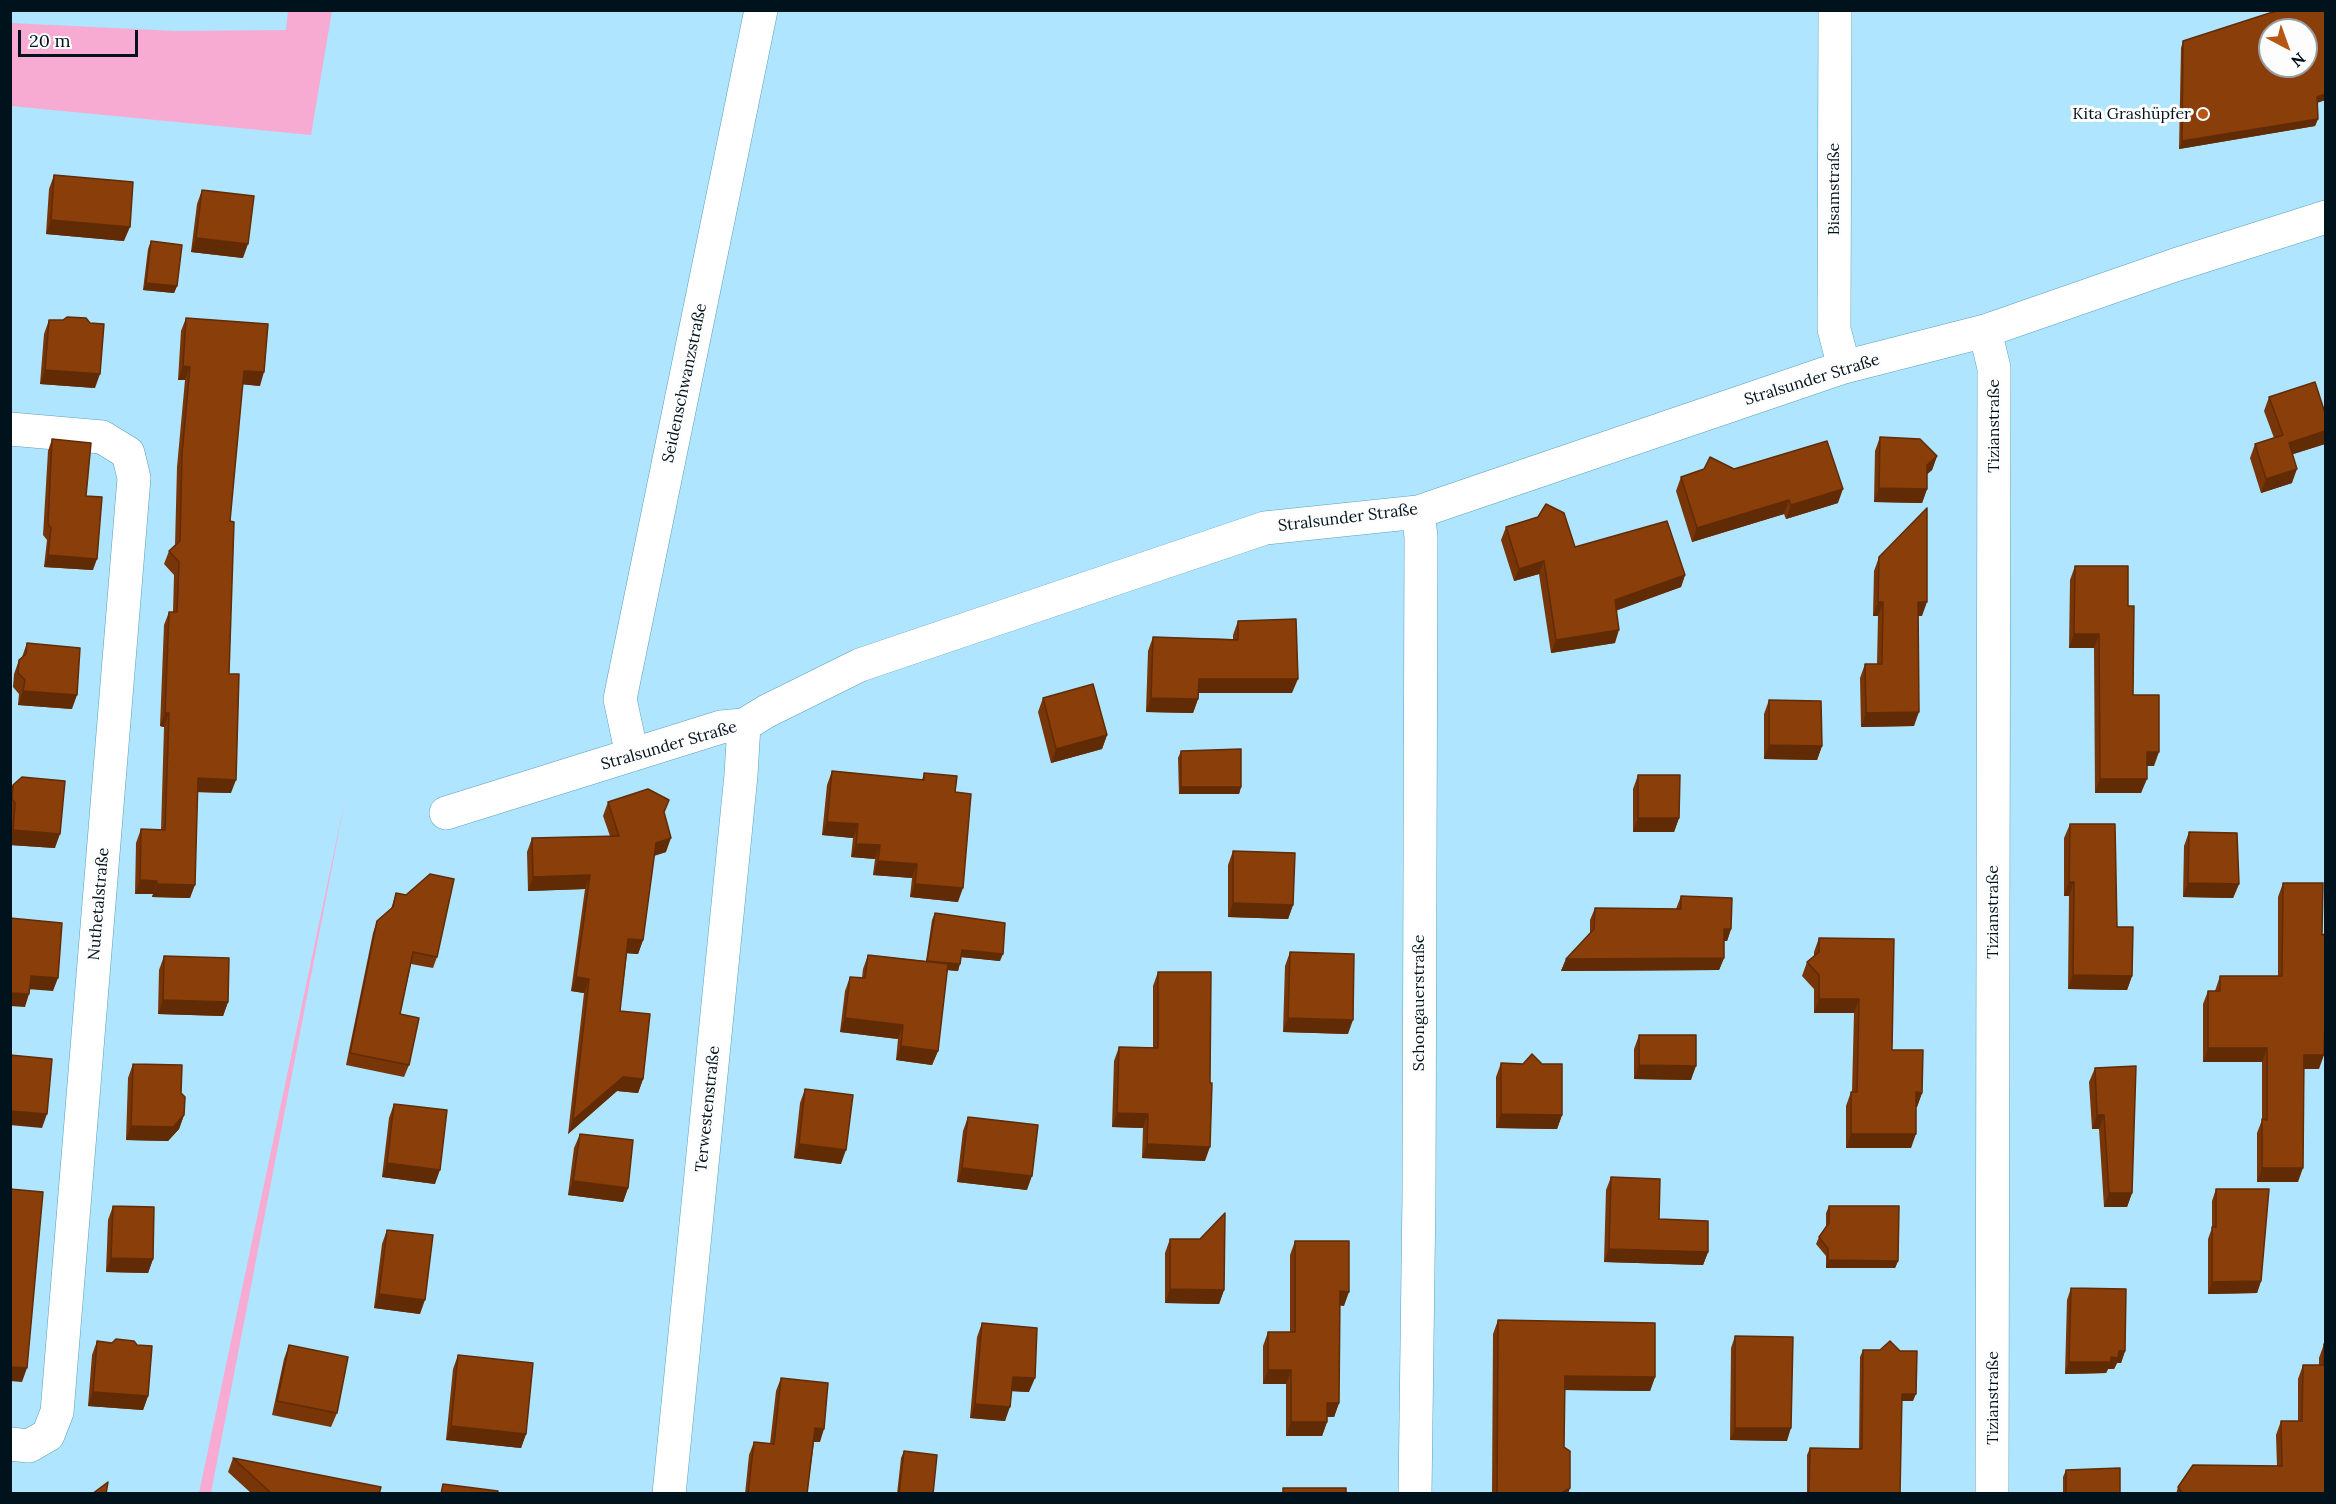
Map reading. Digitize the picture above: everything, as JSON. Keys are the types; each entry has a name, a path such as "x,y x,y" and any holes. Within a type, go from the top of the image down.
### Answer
{"street":[{"name":"Seidenschwanzstraße","path":"632,755 620,699 761,10"},
{"name":"Bisamstraße","path":"1835,10 1834,329 1844,367"},
{"name":"Stralsunder Straße","path":"446,813 722,727 744,725 860,664 1264,528 1418,512 1844,367 1985,331 2175,265 2325,217"},
{"name":"Tizianstraße","path":"1985,331 1994,368 1992,1494"},
{"name":"Nuthetalstraße","path":"10,429 102,437 128,453 134,478 57,1412 48,1435 30,1446 10,1444"},
{"name":"Schongauerstraße","path":"1415,1494 1419,1194 1421,561 1418,512"},
{"name":"Terwestenstraße","path":"669,1494 735,837 744,725"}],"shaded area":[{"path":"288,11 332,11 311,135 11,106 11,23 176,31 286,30"},
{"path":"345,800 211,1493 199,1493"}],"building":[{"path":"2279,10 2325,10 2325,94 2317,97 2318,119 2182,141 2183,41"},
{"path":"54,175 133,182 130,227 51,220"},
{"path":"202,190 254,196 248,244 196,238"},
{"path":"151,241 182,245 177,286 146,283"},
{"path":"67,317 86,318 90,323 104,324 100,374 45,370 49,320 63,320"},
{"path":"186,318 268,324 264,372 244,371 230,521 234,522 229,674 239,674 236,780 198,778 195,885 157,884 157,881 140,880 141,829 165,830 169,713 165,713 169,612 177,612 179,562 169,551 180,541 182,454 190,367 183,366"},
{"path":"2315,382 2325,413 2325,431 2289,443 2297,469 2266,479 2255,444 2283,435 2269,397"},
{"path":"1880,437 1920,439 1937,456 1927,465 1927,489 1879,488"},
{"path":"52,439 91,443 86,496 102,497 97,559 48,555 51,528 48,524"},
{"path":"1827,441 1843,489 1791,505 1789,500 1697,528 1681,477 1704,469 1710,457 1734,469"},
{"path":"1546,504 1564,513 1575,547 1667,521 1685,575 1615,600 1619,630 1556,640 1544,561 1519,569 1506,527 1538,517"},
{"path":"1927,508 1927,602 1918,602 1919,712 1866,713 1865,664 1882,664 1883,602 1878,602 1879,557"},
{"path":"2075,566 2128,566 2128,606 2134,606 2133,695 2159,695 2159,752 2147,752 2147,779 2100,779 2099,634 2074,634"},
{"path":"1296,619 1298,679 1199,679 1198,699 1151,698 1153,637 1238,640 1238,621"},
{"path":"27,643 80,648 77,695 23,691 25,680 18,673 19,660 26,654"},
{"path":"1093,684 1107,735 1056,749 1043,698"},
{"path":"1769,700 1821,701 1822,746 1769,745"},
{"path":"1241,749 1241,787 1181,787 1181,751"},
{"path":"832,771 924,780 924,773 957,776 955,792 971,794 963,888 915,884 917,864 878,861 880,845 856,844 858,824 827,822"},
{"path":"1638,775 1680,775 1679,818 1638,818"},
{"path":"22,777 65,781 60,834 13,830 15,803 12,799 13,785"},
{"path":"648,789 669,800 664,812 671,838 656,843 643,940 628,939 620,1011 650,1014 643,1079 623,1077 573,1120 589,979 576,977 590,875 533,877 532,838 619,836 608,802"},
{"path":"2070,824 2115,824 2117,927 2133,927 2132,976 2073,975 2074,882 2069,882"},
{"path":"2189,832 2237,833 2239,884 2188,883"},
{"path":"1233,851 1295,853 1293,905 1233,903"},
{"path":"430,874 454,879 437,957 413,952 400,1014 419,1018 409,1065 350,1053 377,921 393,907 396,893 406,895"},
{"path":"2283,883 2323,883 2324,1055 2304,1055 2303,1168 2262,1168 2262,1119 2267,1120 2267,1048 2208,1048 2208,991 2220,991 2220,976 2282,976"},
{"path":"1681,896 1732,898 1731,929 1724,929 1724,958 1566,959 1594,929 1595,908 1681,909"},
{"path":"935,913 1005,923 1003,954 962,950 960,964 927,961"},
{"path":"10,918 62,923 58,978 31,976 29,994 10,993"},
{"path":"1819,938 1894,939 1892,1050 1923,1050 1922,1093 1916,1092 1916,1134 1851,1134 1851,1092 1857,1092 1859,999 1819,999 1819,975 1807,962 1819,952"},
{"path":"1290,952 1354,954 1353,1020 1288,1018"},
{"path":"868,955 948,964 938,1051 901,1046 903,1025 845,1018 850,977 865,978"},
{"path":"164,956 229,958 228,1002 163,1000"},
{"path":"1158,972 1211,972 1210,1147 1147,1144 1148,1114 1117,1113 1119,1047 1158,1048"},
{"path":"1639,1035 1696,1035 1696,1066 1639,1065"},
{"path":"1532,1054 1542,1064 1562,1064 1562,1115 1501,1114 1501,1063 1523,1064"},
{"path":"10,1055 52,1059 47,1114 10,1111"},
{"path":"133,1064 182,1065 181,1093 185,1097 184,1115 173,1127 131,1126"},
{"path":"2136,1066 2132,1193 2109,1193 2104,1115 2097,1115 2095,1068"},
{"path":"805,1089 853,1095 846,1150 799,1144"},
{"path":"394,1104 447,1110 440,1170 387,1163"},
{"path":"968,1117 1038,1125 1032,1176 962,1168"},
{"path":"580,1134 633,1140 628,1188 573,1181"},
{"path":"1611,1177 1660,1179 1659,1219 1708,1221 1708,1252 1609,1249"},
{"path":"10,1189 43,1192 27,1368 10,1367"},
{"path":"2216,1189 2269,1189 2261,1281 2212,1282 2212,1227 2216,1227"},
{"path":"113,1206 154,1207 153,1259 111,1258"},
{"path":"1829,1206 1899,1206 1898,1261 1828,1260 1828,1249 1819,1237 1829,1223"},
{"path":"1225,1213 1224,1290 1170,1289 1170,1239 1200,1239"},
{"path":"387,1230 433,1235 425,1300 379,1294"},
{"path":"1295,1241 1349,1241 1349,1292 1340,1291 1339,1403 1327,1403 1327,1422 1291,1422 1291,1370 1268,1370 1268,1332 1295,1332"},
{"path":"2071,1288 2126,1289 2125,1351 2119,1351 2118,1358 2111,1357 2111,1362 2069,1362"},
{"path":"1498,1320 1655,1323 1655,1377 1565,1376 1564,1447 1570,1451 1570,1488 1563,1494 1497,1494"},
{"path":"982,1323 1037,1328 1035,1378 1013,1377 1010,1407 975,1404"},
{"path":"1735,1336 1793,1337 1791,1428 1735,1428"},
{"path":"116,1339 134,1341 137,1345 152,1346 148,1396 93,1392 97,1341 112,1343"},
{"path":"1890,1341 1900,1351 1917,1351 1916,1394 1902,1394 1900,1494 1809,1494 1810,1448 1862,1449 1863,1350 1880,1350"},
{"path":"2324,1344 2325,1494 2183,1494 2178,1487 2193,1465 2282,1466 2281,1421 2302,1421 2303,1365 2324,1365"},
{"path":"289,1345 348,1357 337,1413 277,1401"},
{"path":"458,1355 533,1363 526,1434 451,1426"},
{"path":"781,1378 828,1383 824,1429 815,1428 807,1494 748,1494 754,1442 774,1444"},
{"path":"904,1451 937,1455 933,1494 899,1494"},
{"path":"233,1458 381,1487 379,1494 272,1494"},
{"path":"2120,1468 2120,1494 2066,1494 2066,1470"},
{"path":"108,1482 106,1494 92,1494"},
{"path":"443,1484 498,1491 497,1494 441,1494"},
{"path":"1283,1488 1346,1488 1346,1494 1283,1494"}],"place":[{"name":"Kita Grashüpfer","path":"2203,114"}]}
